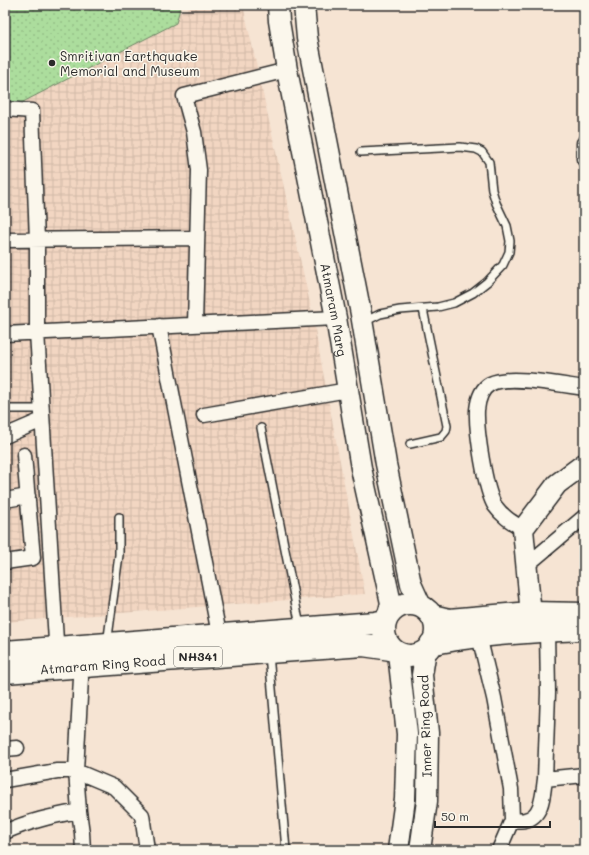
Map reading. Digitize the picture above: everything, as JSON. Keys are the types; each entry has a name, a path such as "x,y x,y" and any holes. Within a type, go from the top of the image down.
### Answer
{"highway":[{"name":"NH341","path":"387,618 393,609 407,604 449,620 531,613 584,614"},
{"path":"427,611 436,630 435,638 429,647"},
{"path":"387,618 384,636 394,651"},
{"name":"Atmaram Ring Road","path":"5,652 376,623 387,618"},
{"name":"NH341","path":"394,651 412,656 420,654 429,647 448,639 546,630 584,629"},
{"name":"Atmaram Ring Road","path":"5,672 363,645 394,651"}],"main road":[{"name":"Atmaram Marg","path":"278,5 279,21 287,70 336,318 361,468 391,603 387,618"},
{"name":"Atmaram Marg","path":"304,5 308,46 362,323 386,464 410,584 427,611"},
{"path":"530,604 523,529 557,484 584,464"},
{"name":"Inner Ring Road","path":"420,850 427,801 428,733 422,675 429,647"},
{"name":"Inner Ring Road","path":"394,651 407,734 405,799 398,850"}],"street":[{"path":"195,325 199,170 194,132 184,96 287,70"},
{"path":"5,109 32,111 37,332 56,641"},
{"path":"584,143 584,159"},
{"path":"5,240 197,238"},
{"path":"5,334 336,318"},
{"path":"159,326 218,629"},
{"path":"523,529 504,517 494,504 487,484 480,453 477,411 480,397 484,389 498,380 534,381 584,388"},
{"path":"204,415 348,390"},
{"path":"5,436 42,414"},
{"path":"5,562 33,558 24,455"},
{"path":"5,500 28,496"},
{"path":"527,565 584,517"},
{"path":"512,820 526,820 532,817 538,812 541,804 545,779 548,693 546,630"},
{"path":"479,636 494,698 511,789 512,820 499,850"},
{"path":"81,678 76,771 83,850"},
{"path":"5,780 57,771 76,771 114,787 142,815 147,850"},
{"path":"545,779 584,775"},
{"path":"5,832 51,816 79,811"}],"lane":[{"path":"361,152 466,147 482,152 489,162 492,190 496,203 507,226 510,241 509,252 503,265 487,282 454,303 438,307 400,310 380,314 362,323"},
{"path":"410,444 441,437 446,431 423,309"},
{"path":"5,409 42,414"},
{"path":"261,428 300,629"},
{"path":"108,637 119,555 119,517"},
{"path":"268,652 286,850"}],"shaded area":[{"path":"195,5 243,5 310,303 365,594 5,622 5,99 14,99"}],"green space":[{"name":"Smritivan Earthquake Memorial and Museum","path":"5,5 181,5 176,23 21,103 5,104"}],"place":[{"name":"Smritivan Earthquake Memorial and Museum","path":"52,63"}]}
